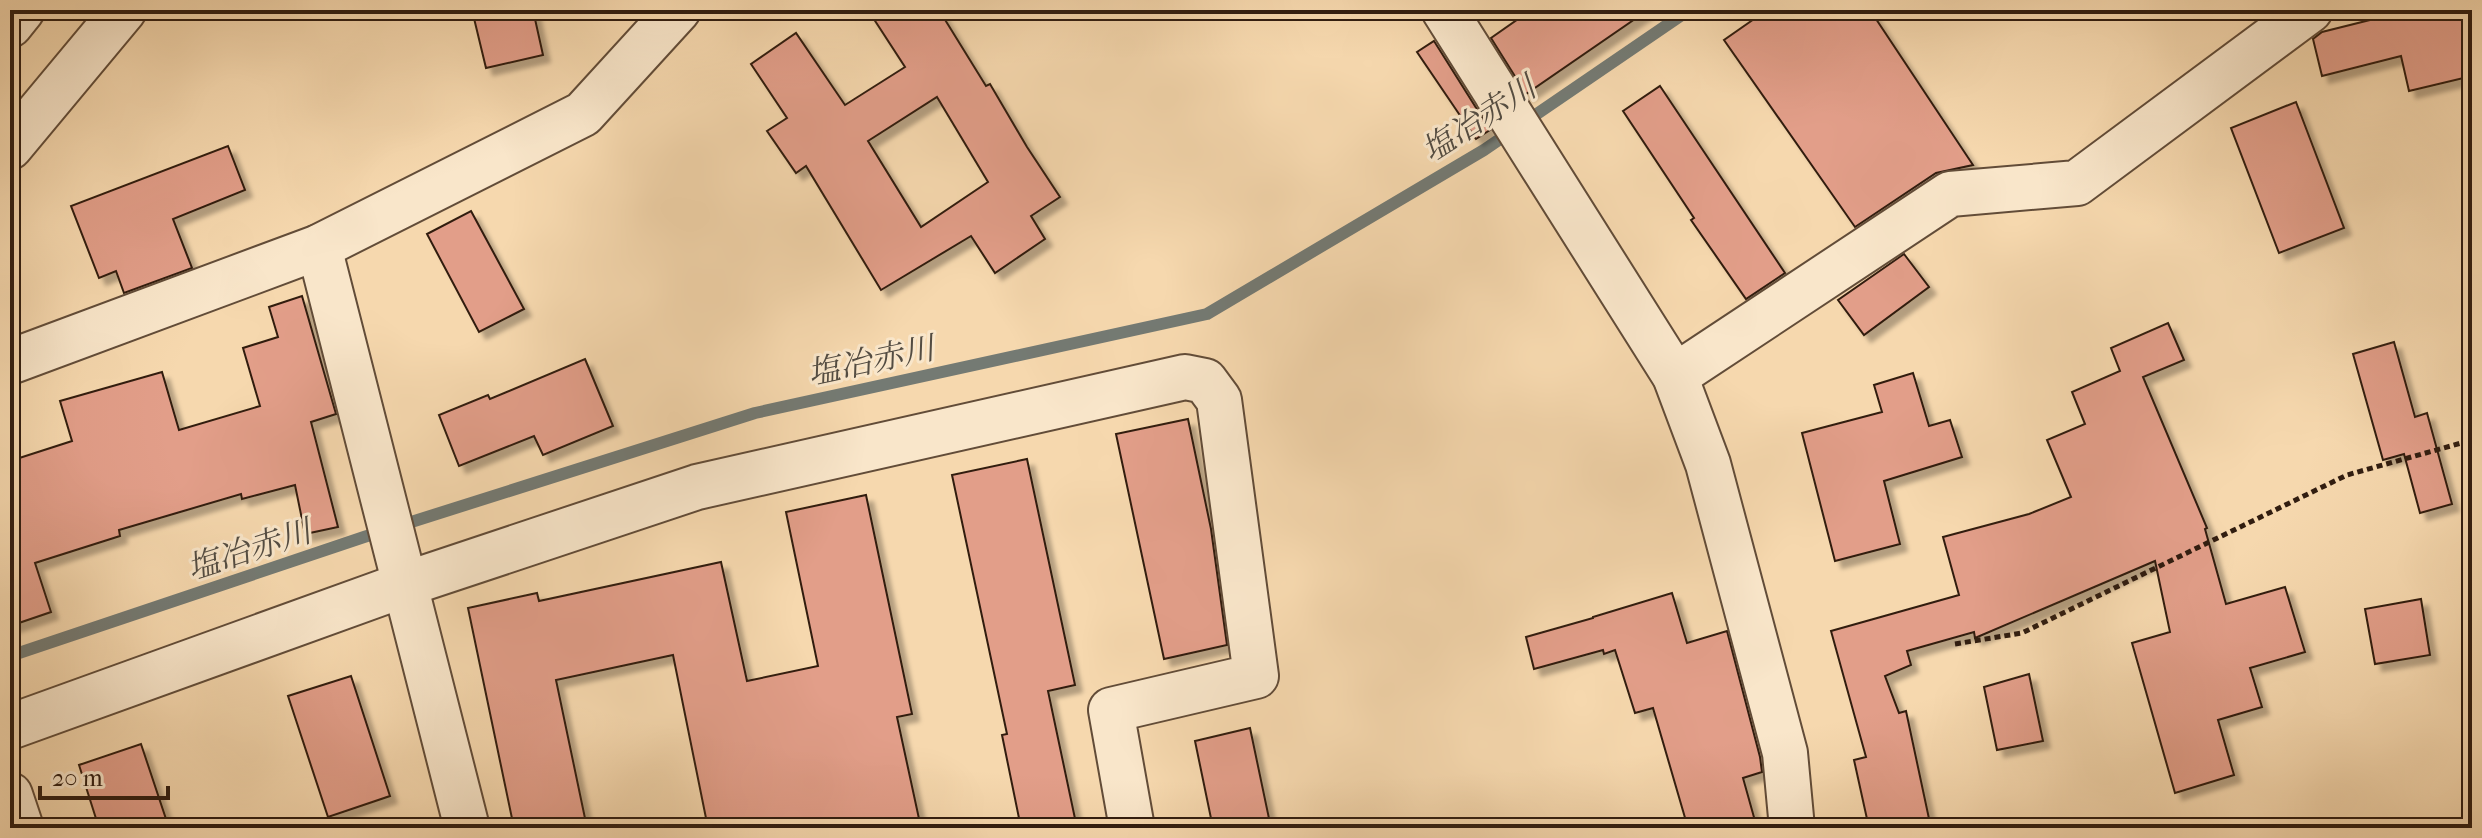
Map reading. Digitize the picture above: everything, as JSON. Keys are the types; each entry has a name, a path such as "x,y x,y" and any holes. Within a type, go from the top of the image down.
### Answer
{"street":[{"path":"10,25 22,10"},
{"path":"10,147 124,10"},
{"path":"10,362 319,247 583,114 678,10"},
{"path":"1444,10 1675,376 1708,464 1785,753 1792,828"},
{"path":"1675,376 1950,194 2077,183 2310,10"},
{"path":"319,247 467,828"},
{"path":"10,727 406,584 697,487 1185,377 1205,381 1219,400 1256,676 1111,710 1132,828"},
{"path":"10,795 21,828"}],"path":[{"path":"1955,644 2022,633 2347,475 2472,440"}],"building":[{"path":"472,10 533,10 543,55 486,68"},
{"path":"868,10 939,10 986,86 990,84 1060,197 1031,216 1045,239 995,273 971,236 881,290 806,166 796,173 767,131 787,118 751,64 796,33 845,105 905,67","holes":["937,97 988,182 921,227 868,141"]},
{"path":"1531,10 1648,10 1526,94 1491,38"},
{"path":"1767,10 1870,10 1973,165 1936,173 1855,227 1724,40"},
{"path":"2410,10 2472,10 2472,76 2409,91 2401,56 2322,76 2313,39 2322,32"},
{"path":"1434,41 1490,130 1476,139 1417,52"},
{"path":"1660,86 1785,273 1746,299 1691,220 1694,218 1623,111"},
{"path":"2296,102 2344,228 2279,253 2231,128"},
{"path":"228,146 245,190 173,219 192,268 124,293 116,271 99,278 71,206"},
{"path":"471,211 524,309 479,332 427,234"},
{"path":"1904,254 1929,287 1864,335 1838,300"},
{"path":"302,296 336,414 311,422 338,527 305,534 295,485 242,499 241,494 119,530 120,536 35,563 51,612 10,626 10,461 72,441 60,401 162,372 179,430 260,406 243,348 278,337 269,307"},
{"path":"2168,323 2184,360 2143,377 2207,528 2226,604 2285,587 2305,652 2250,668 2262,707 2218,720 2234,775 2175,793 2132,643 2170,632 2155,561 1975,638 1974,632 1907,651 1911,665 1885,676 1899,713 1906,711 1931,828 1869,828 1854,760 1866,757 1831,631 1959,595 1943,537 2029,514 2071,497 2047,440 2085,424 2072,392 2120,371 2111,348"},
{"path":"2394,342 2415,417 2427,413 2452,504 2420,513 2404,454 2383,460 2353,354"},
{"path":"585,359 613,426 543,455 534,436 459,466 439,415 488,395 490,399"},
{"path":"1913,373 1929,426 1950,420 1962,457 1884,481 1900,544 1835,561 1802,433 1882,412 1874,385"},
{"path":"1188,419 1211,529 1227,645 1164,659 1116,434"},
{"path":"1027,459 1075,685 1048,691 1077,828 1021,828 1002,735 1007,734 952,475"},
{"path":"866,495 912,714 897,717 921,828 708,828 673,655 556,680 586,823 561,828 514,828 468,608 537,593 539,601 721,562 747,681 818,666 786,512"},
{"path":"1672,593 1687,643 1727,631 1760,757 1762,772 1743,778 1757,828 1688,828 1653,708 1635,713 1615,650 1604,654 1603,650 1534,669 1526,637"},
{"path":"2421,599 2430,655 2375,664 2365,609"},
{"path":"2029,674 2043,741 1997,750 1984,687"},
{"path":"351,676 390,796 328,817 288,696"},
{"path":"1250,728 1271,828 1213,828 1195,741"},
{"path":"141,744 169,828 99,828 79,765"}],"waterway":[{"name":"塩冶赤川","path":"10,656 364,537 755,413 1207,314 1484,150 1689,10"}]}
